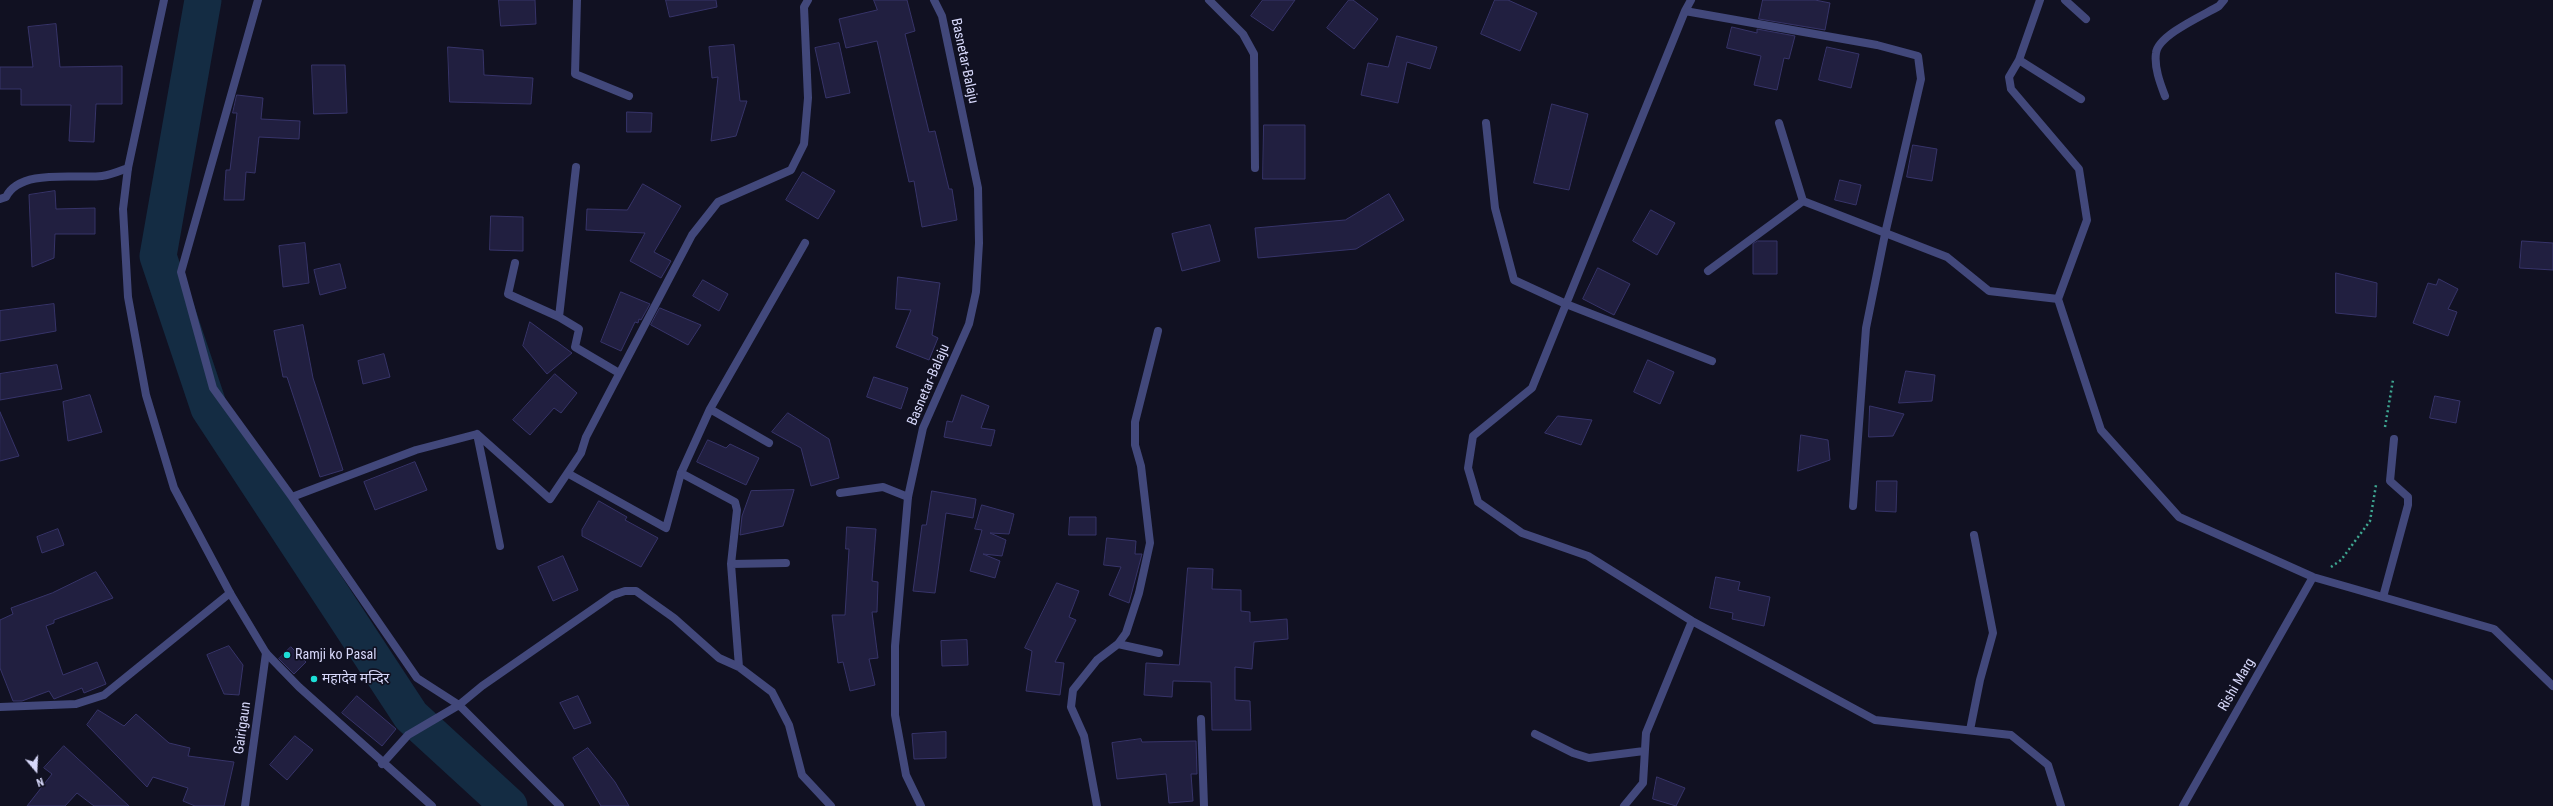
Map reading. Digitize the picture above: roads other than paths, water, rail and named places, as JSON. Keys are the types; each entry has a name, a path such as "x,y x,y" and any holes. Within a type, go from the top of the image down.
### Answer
{"street":[{"path":"164,0 128,168 123,209 128,297 146,395 174,488 230,593 266,653 299,688 382,764 432,806"},
{"path":"258,0 181,272 213,388 292,497 417,678 459,706 560,806"},
{"path":"577,0 575,74 629,96"},
{"path":"477,434 550,499 569,474 619,374 692,235 718,202 791,170 804,144 808,98 804,7 808,0"},
{"name":"Basnetar-Balaju","path":"921,806 906,776 895,715 895,646 908,497 923,428 969,324 976,292 979,243 978,188 942,16 934,0"},
{"path":"1210,0 1243,34 1254,54 1255,168"},
{"path":"1691,0 1685,11 1532,388 1473,436 1468,468 1478,502 1522,533 1588,556 1692,620 1875,720 2011,735 2048,765 2059,804"},
{"path":"2040,0 2019,60 2009,77 2011,89 2079,169 2087,220 2058,299 2101,430 2179,516 2313,577 2494,629 2553,686"},
{"path":"2064,0 2086,19"},
{"path":"2165,96 2159,79 2156,53 2163,39 2219,6 2224,0"},
{"path":"1685,11 1877,45 1918,56 1922,79 1885,234 1866,328 1853,506"},
{"path":"2019,60 2081,99"},
{"path":"1486,123 1496,208 1514,280 1566,304 1712,361"},
{"path":"1779,123 1803,201"},
{"path":"0,199 6,197 8,192 22,182 45,176 103,176 128,168"},
{"path":"559,317 576,168"},
{"path":"1803,201 1947,257 1989,292 2058,299"},
{"path":"1708,271 1803,201"},
{"path":"569,474 666,528 681,473 710,409 805,242"},
{"path":"515,263 508,294 559,317 579,329 575,347 619,374"},
{"path":"1097,806 1084,736 1071,707 1073,690 1097,660 1118,644 1126,633 1139,593 1150,543 1141,466 1135,445 1135,422 1158,331"},
{"path":"710,409 769,443"},
{"path":"292,497 416,450 477,434"},
{"path":"477,434 500,546"},
{"path":"2382,597 2408,505 2408,497 2390,481 2394,439"},
{"path":"681,473 735,502 737,510 731,564 739,667"},
{"path":"840,493 883,487 908,497"},
{"path":"1970,730 1980,680 1993,633 1974,535"},
{"path":"731,564 786,563"},
{"name":"Rishi Marg","path":"2183,806 2313,577"},
{"path":"382,764 408,735 459,706 482,686 521,657 613,595 625,591 636,591 648,599 719,658 739,667 772,692 789,725 802,775 831,806"},
{"path":"0,707 76,704 104,695 230,593"},
{"path":"1624,806 1643,783 1646,733 1692,620"},
{"path":"1118,644 1159,653"},
{"name":"Gairigaun","path":"246,806 266,653"},
{"path":"1201,719 1204,806"},
{"path":"1535,734 1573,754 1589,758 1644,751"}],"waterway":[{"path":"203,0 158,256 209,408 411,716 509,806"}],"place":[{"name":"Ramji ko Pasal","path":"287,655"},
{"name":"महादेव मन्दिर","path":"314,679"}]}
